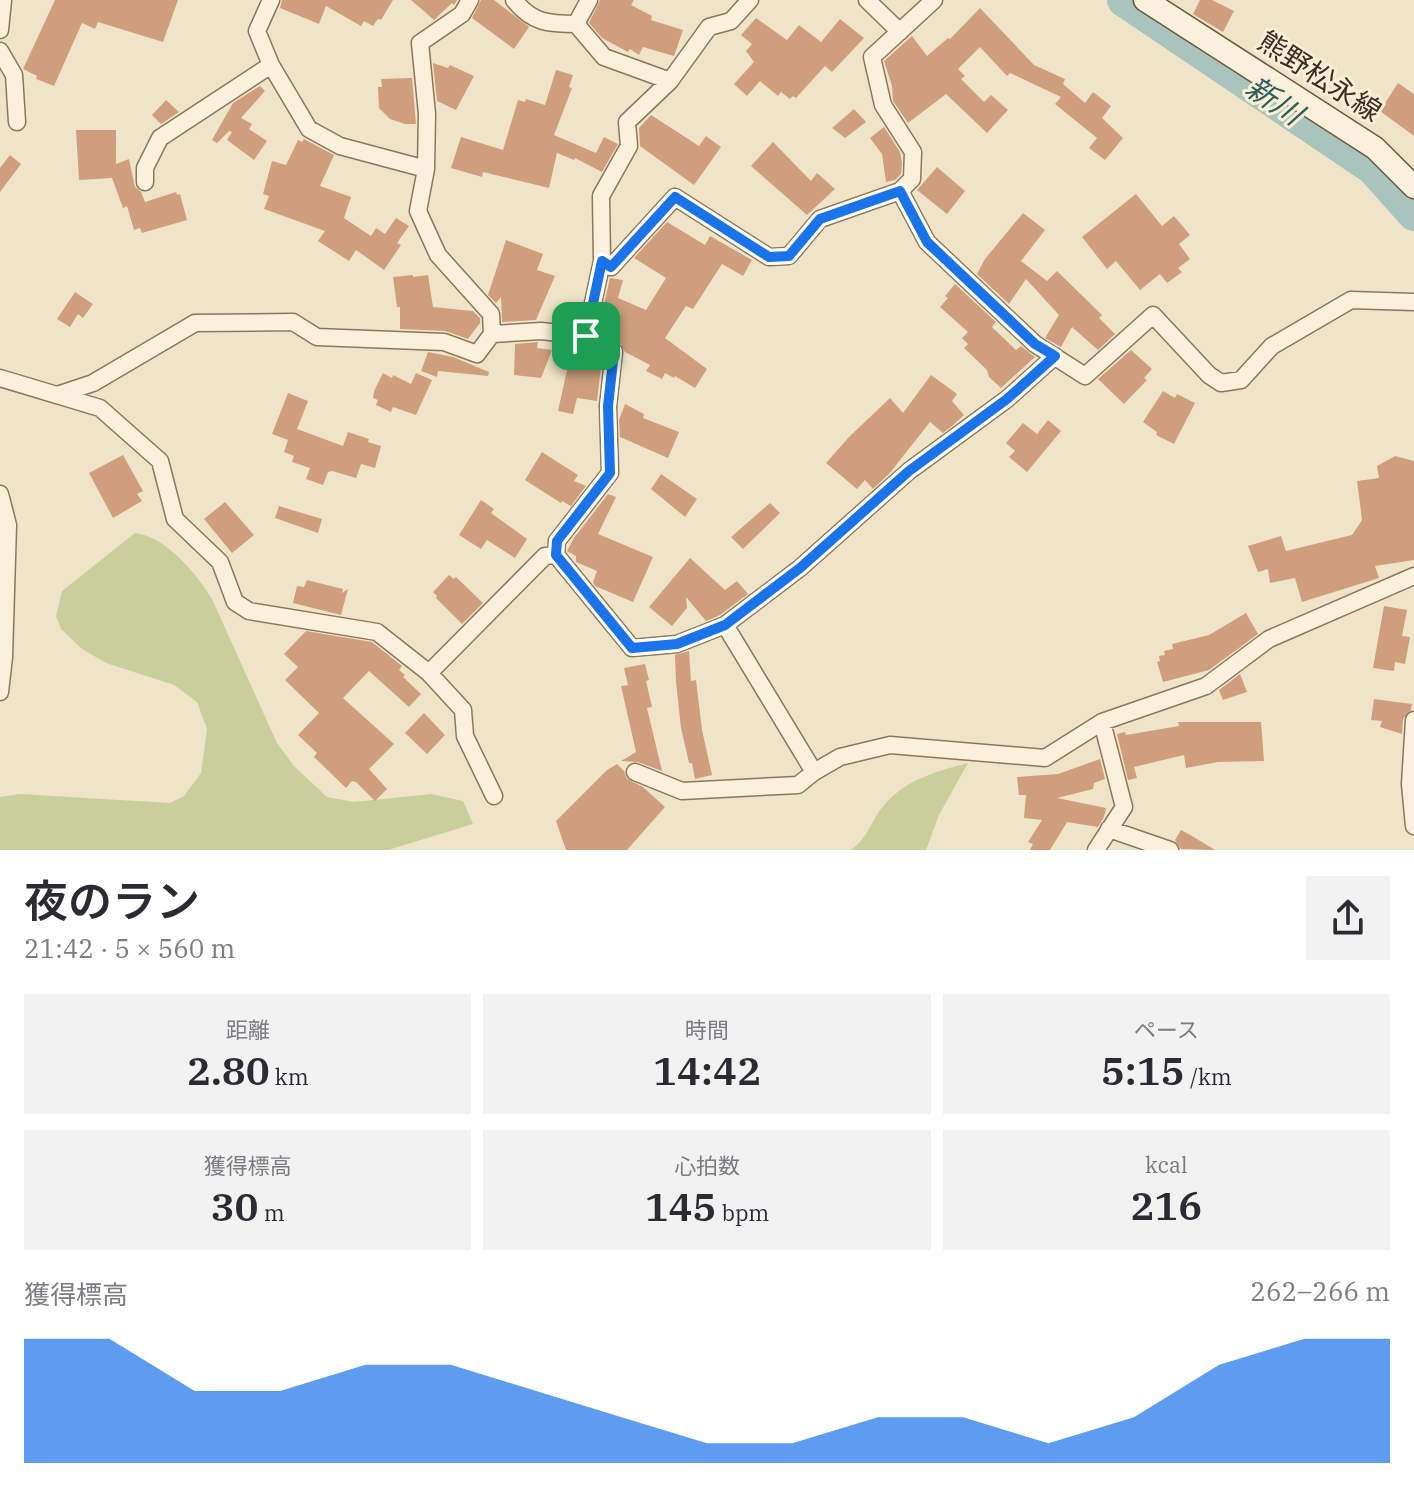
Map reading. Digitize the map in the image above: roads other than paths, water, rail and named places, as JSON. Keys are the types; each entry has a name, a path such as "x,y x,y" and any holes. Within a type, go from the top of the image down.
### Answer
{"main road":[{"name":"熊野松永線","path":"1145,0 1375,148 1414,187"}],"street":[{"path":"0,30 3,0"},
{"path":"271,0 257,31 271,65 309,129 340,146 426,169"},
{"path":"57,395 93,383 195,323 293,322 317,337 444,342 477,354 492,334 491,314 438,255 418,211 426,169 427,114 420,43 462,14 470,0"},
{"path":"514,0 521,9 546,24 576,24 604,57 670,81"},
{"path":"576,24 589,0"},
{"path":"586,336 602,261 601,196 629,146 627,122 670,81 709,27 731,21 750,0"},
{"path":"867,0 900,32"},
{"path":"602,261 611,267 675,197 769,257 789,256 820,219 900,191 912,179 913,152 883,105 872,57 934,0"},
{"path":"0,51 14,75 17,122"},
{"path":"145,182 145,168 160,138 271,65"},
{"path":"900,191 927,242 1035,344 1085,376 1153,315 1209,375 1221,383 1241,380 1272,346 1351,300 1414,302"},
{"path":"492,334 541,331 586,336 614,352 608,406 610,473 557,541 556,555 632,648 677,644 725,625 800,568 909,471 1007,399 1055,356"},
{"path":"0,378 100,408 160,461 175,519 220,562 235,602 249,611 377,632 429,673 463,710 465,736 494,796"},
{"path":"0,494 8,525 0,692"},
{"path":"429,673 545,556 556,555"},
{"path":"635,772 682,791 798,785 840,757 890,745 1045,758 1102,722 1206,686 1269,639 1414,576"},
{"path":"725,625 814,772"},
{"path":"1414,720 1410,784 1414,826"},
{"path":"1096,850 1124,807 1102,722"},
{"path":"1109,829 1170,850"}],"waterway":[{"name":"新川","path":"1124,0 1373,168 1414,214"}]}
